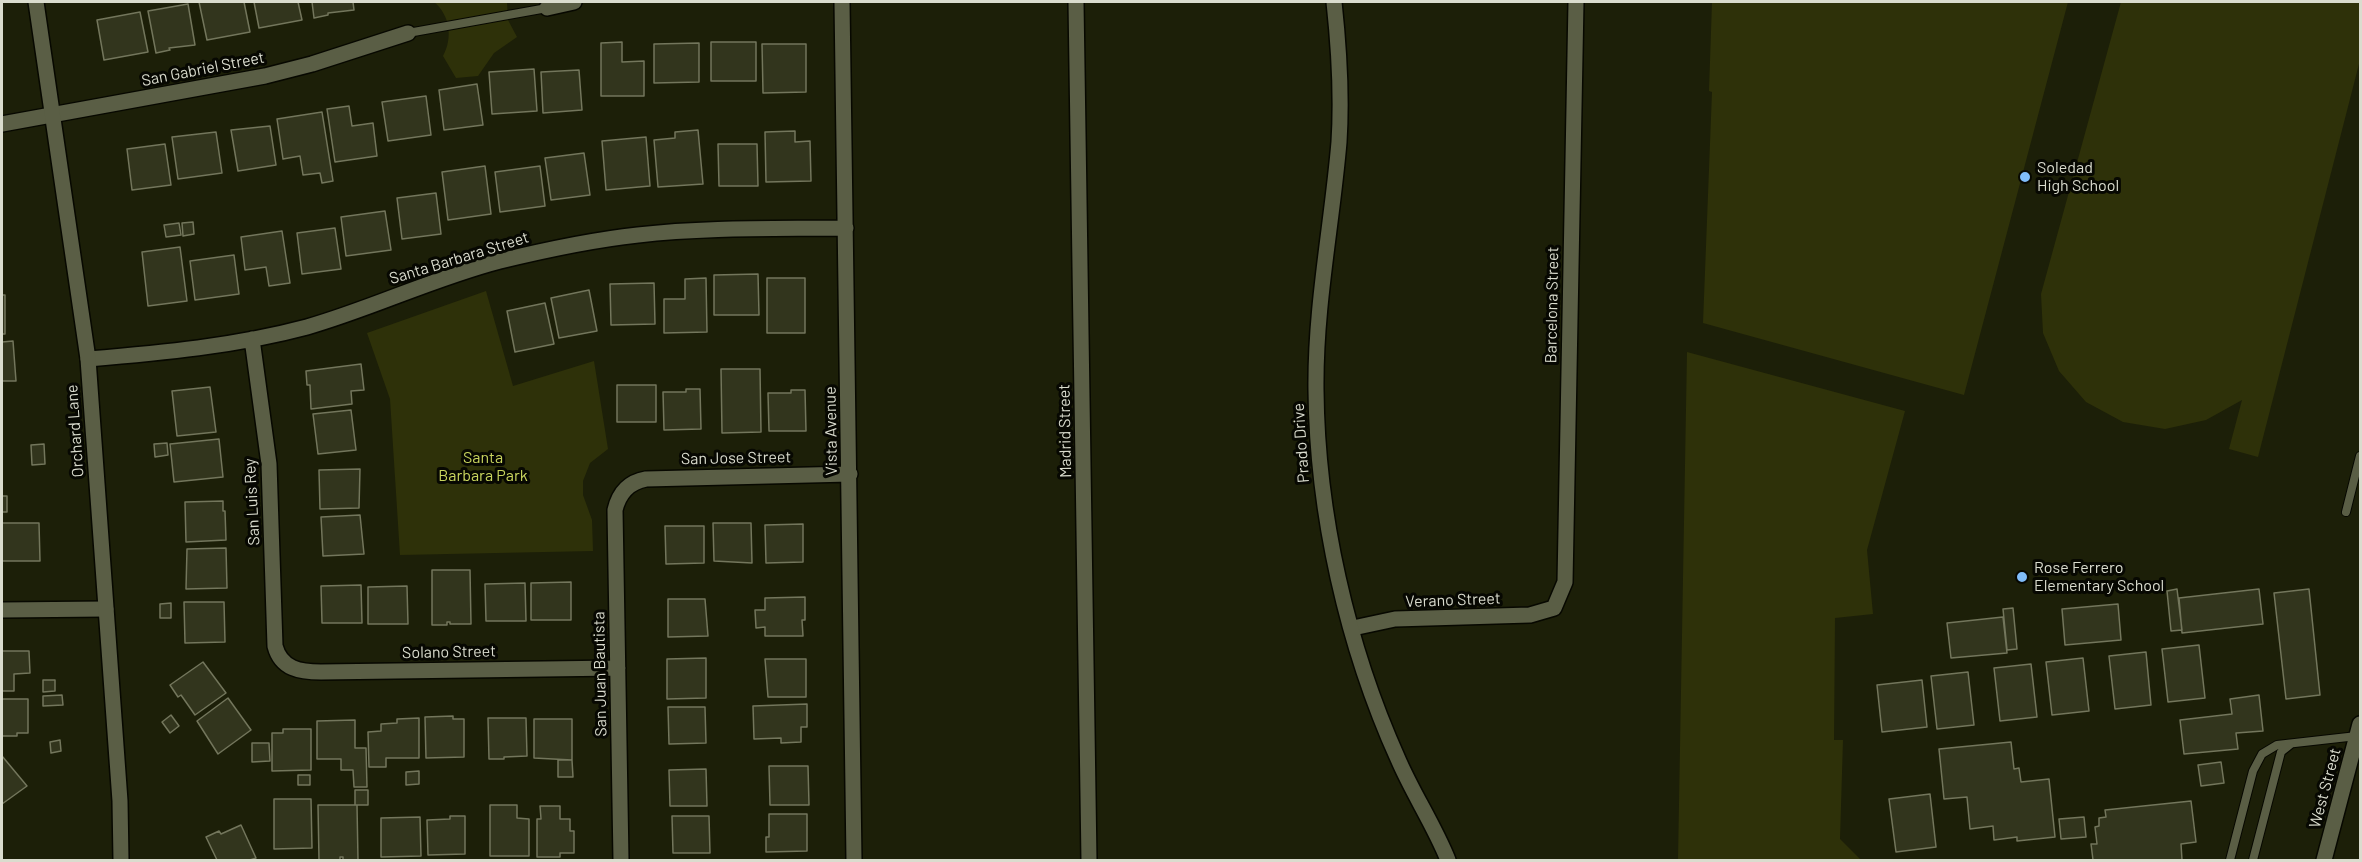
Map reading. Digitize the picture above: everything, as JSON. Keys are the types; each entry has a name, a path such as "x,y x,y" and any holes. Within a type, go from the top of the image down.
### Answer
{"street":[{"name":"Orchard Lane","path":"36,2 88,359 120,801 121,861"},
{"path":"547,8 574,2"},
{"name":"Vista Avenue","path":"842,2 854,861"},
{"name":"Madrid Street","path":"1076,2 1089,861"},
{"name":"Prado Drive","path":"1334,2 1340,66 1339,140 1319,305 1316,389 1319,465 1332,549 1370,688 1398,760 1435,829 1448,861"},
{"name":"Barcelona Street","path":"1554,608 1565,582 1576,2"},
{"name":"San Gabriel Street","path":"2,124 265,76 312,64 408,33"},
{"name":"Santa Barbara Street","path":"88,359 195,348 252,339 325,321 499,261 605,239 671,232 846,228"},
{"name":"San Luis Rey","path":"252,339 269,464 275,646 284,662"},
{"name":"San Jose Street","path":"625,489 637,480 657,478 850,474"},
{"name":"San Juan Bautista","path":"621,861 615,510 625,489"},
{"name":"Verano Street","path":"1353,628 1395,619 1530,615 1554,608"},
{"path":"2,610 106,609"},
{"name":"Solano Street","path":"284,662 294,669 309,672 618,668"},
{"name":"West Street","path":"2324,861 2359,730"}],"lane":[{"path":"408,33 547,8"},
{"path":"2346,512 2361,456"},
{"path":"2230,861 2253,771 2257,762 2269,749 2277,745 2359,730"},
{"path":"2253,861 2281,752 2292,743"}],"green space":[{"path":"434,2 507,2 508,20 517,37 494,53 478,76 456,78 443,56 449,34 447,20"},
{"path":"1712,2 2068,2 1964,395 1703,323 1712,92 1709,91"},
{"path":"2121,2 2360,2 2360,60 2258,457 2229,449 2242,400 2206,420 2165,429 2123,422 2086,402 2059,371 2043,333 2041,294"},
{"name":"Santa Barbara Park","path":"486,291 513,386 594,361 608,449 590,463 583,481 583,495 592,520 593,551 400,555 390,399 367,333"},
{"path":"1687,352 1905,411 1867,550 1873,614 1835,618 1834,740 1843,740 1840,839 1861,860 1678,860"}],"building":[{"path":"199,2 244,2 250,32 207,40"},
{"path":"254,2 298,2 302,20 259,28"},
{"path":"312,2 353,2 354,10 328,13 328,15 314,18"},
{"path":"188,4 195,45 169,48 170,50 156,53 148,11"},
{"path":"140,12 148,52 104,60 97,20"},
{"path":"622,42 622,62 644,61 644,96 601,96 601,43"},
{"path":"711,42 756,42 756,81 711,81"},
{"path":"699,43 699,82 654,83 654,44"},
{"path":"762,44 806,44 806,92 763,93"},
{"path":"534,69 537,111 492,114 489,72"},
{"path":"579,70 582,110 543,113 541,72"},
{"path":"477,84 483,125 444,130 439,90"},
{"path":"426,96 431,135 388,141 382,102"},
{"path":"349,106 352,126 373,123 377,156 335,162 327,109"},
{"path":"322,112 333,181 322,183 320,173 303,175 300,156 283,159 277,119"},
{"path":"270,126 276,165 238,171 231,130"},
{"path":"698,130 703,184 658,187 654,140 675,138 675,132"},
{"path":"795,131 795,142 810,141 811,181 766,182 765,132"},
{"path":"216,132 222,173 178,179 172,137"},
{"path":"646,137 650,186 606,190 602,141"},
{"path":"165,144 171,185 132,190 127,149"},
{"path":"718,144 757,144 758,186 719,186"},
{"path":"584,153 590,195 551,200 545,158"},
{"path":"485,166 491,214 448,220 442,172"},
{"path":"540,166 545,206 500,212 495,172"},
{"path":"436,193 441,234 402,239 397,198"},
{"path":"385,211 391,250 346,256 341,217"},
{"path":"193,222 194,234 183,236 182,223"},
{"path":"179,223 181,235 166,237 164,225"},
{"path":"335,228 341,269 302,274 297,233"},
{"path":"282,231 290,283 269,286 266,267 245,270 241,237"},
{"path":"180,247 187,301 148,306 142,252"},
{"path":"234,255 239,294 195,300 190,261"},
{"path":"758,274 759,315 714,315 714,275"},
{"path":"706,278 707,332 664,333 664,299 685,299 685,279"},
{"path":"767,278 805,278 805,333 767,333"},
{"path":"654,283 655,324 611,325 610,284"},
{"path":"589,290 597,331 559,338 551,298"},
{"path":"2,295 5,295 5,334 2,334"},
{"path":"545,303 554,344 515,352 507,311"},
{"path":"13,341 16,381 2,381 2,342"},
{"path":"361,364 364,390 351,391 352,404 311,409 310,385 307,385 306,371"},
{"path":"721,369 760,369 761,432 722,433"},
{"path":"617,385 656,385 656,422 617,422"},
{"path":"210,387 216,432 177,436 172,391"},
{"path":"686,389 700,389 701,429 664,430 663,392 686,392"},
{"path":"791,390 805,390 806,431 769,431 768,393 791,393"},
{"path":"351,410 356,450 318,454 313,414"},
{"path":"219,439 223,477 174,482 170,444"},
{"path":"167,443 168,455 155,457 154,444"},
{"path":"44,444 45,464 32,465 31,445"},
{"path":"360,469 359,508 320,509 319,470"},
{"path":"2,496 7,496 7,512 2,512"},
{"path":"223,501 226,540 186,542 185,502"},
{"path":"360,515 364,554 323,556 321,517"},
{"path":"2,523 39,523 40,561 2,561"},
{"path":"713,523 751,523 752,563 714,561"},
{"path":"803,524 803,562 766,563 765,525"},
{"path":"665,526 704,526 704,563 666,564"},
{"path":"226,548 227,588 186,589 187,549"},
{"path":"432,570 470,570 471,624 447,622 447,625 432,625"},
{"path":"571,582 571,620 531,620 531,583"},
{"path":"525,583 526,621 486,621 485,584"},
{"path":"361,585 362,623 322,623 321,586"},
{"path":"407,586 408,624 368,624 368,587"},
{"path":"2177,589 2182,630 2171,631 2167,591"},
{"path":"2259,589 2263,624 2182,633 2179,598"},
{"path":"2309,589 2320,695 2286,699 2274,593"},
{"path":"805,597 805,620 802,620 803,636 765,636 765,627 756,628 755,610 765,610 765,598"},
{"path":"668,599 705,599 708,636 668,637"},
{"path":"184,602 224,602 225,642 185,643"},
{"path":"171,603 171,618 160,618 160,604"},
{"path":"2118,604 2121,640 2065,645 2062,609"},
{"path":"2013,608 2017,649 2007,650 2003,609"},
{"path":"2003,617 2007,653 1951,658 1947,623"},
{"path":"2199,645 2205,698 2168,702 2162,649"},
{"path":"2,651 29,651 30,673 14,674 14,691 2,691"},
{"path":"2146,652 2151,705 2115,709 2109,656"},
{"path":"706,658 706,698 667,699 667,659"},
{"path":"2083,658 2089,711 2052,715 2046,662"},
{"path":"765,659 806,659 806,697 768,697"},
{"path":"203,662 226,693 195,715 181,695 178,697 170,685"},
{"path":"2031,664 2037,717 2000,721 1994,668"},
{"path":"1968,672 1974,725 1937,729 1931,676"},
{"path":"43,680 55,680 55,691 43,692"},
{"path":"1922,680 1927,727 1882,732 1877,685"},
{"path":"62,695 63,705 43,706 43,696"},
{"path":"2259,695 2263,731 2236,733 2238,749 2184,754 2180,720 2232,714 2230,699"},
{"path":"228,698 251,730 218,754 197,721"},
{"path":"2,699 28,699 28,733 2,736"},
{"path":"807,704 807,727 801,727 801,742 781,743 781,738 754,739 753,706"},
{"path":"668,707 705,707 706,743 669,744"},
{"path":"171,715 179,726 170,733 162,722"},
{"path":"453,716 453,719 464,719 464,757 426,758 425,717"},
{"path":"419,718 419,758 386,758 386,767 369,767 368,732 381,731 381,724 397,723 397,719"},
{"path":"488,718 526,718 527,756 489,759"},
{"path":"534,719 572,719 572,760 534,758"},
{"path":"355,720 355,748 366,748 367,787 354,787 353,770 341,770 341,759 317,759 317,721"},
{"path":"283,729 311,729 311,770 272,771 272,733 283,733"},
{"path":"60,740 61,751 51,753 50,742"},
{"path":"2011,742 2014,769 2019,768 2021,782 2049,779 2055,837 2017,841 2017,837 1994,840 1993,826 1970,829 1967,797 1944,799 1939,749"},
{"path":"252,743 269,743 270,761 252,762"},
{"path":"2,756 27,786 2,804"},
{"path":"558,760 572,760 573,777 558,777"},
{"path":"2221,762 2224,783 2201,786 2198,765"},
{"path":"769,766 808,766 809,805 770,805"},
{"path":"706,769 707,806 670,806 669,770"},
{"path":"419,771 419,784 406,785 406,772"},
{"path":"298,775 310,775 310,785 298,785"},
{"path":"355,790 368,790 368,805 355,805"},
{"path":"1930,794 1936,847 1896,852 1889,799"},
{"path":"274,799 311,799 312,848 274,849"},
{"path":"2191,801 2196,842 2181,844 2182,860 2093,860 2091,844 2097,844 2095,827 2099,826 2099,818 2106,817 2105,810"},
{"path":"318,805 357,805 358,860 343,860 343,857 340,857 340,860 319,860"},
{"path":"490,805 517,805 517,818 529,819 529,856 490,856"},
{"path":"540,806 560,806 560,819 570,819 570,831 574,831 574,853 560,853 560,857 537,857 537,819 541,819"},
{"path":"769,814 807,814 807,851 766,852 766,837 769,837"},
{"path":"450,816 465,816 465,854 428,855 427,820 450,819"},
{"path":"672,816 709,816 710,853 673,853"},
{"path":"420,817 421,856 381,857 381,818"},
{"path":"2084,817 2086,837 2061,839 2059,819"},
{"path":"241,825 256,858 217,860 206,837 219,831 221,834"}],"place":[{"name":"Soledad High School","path":"2025,177"},
{"name":"Rose Ferrero Elementary School","path":"2022,577"}]}
